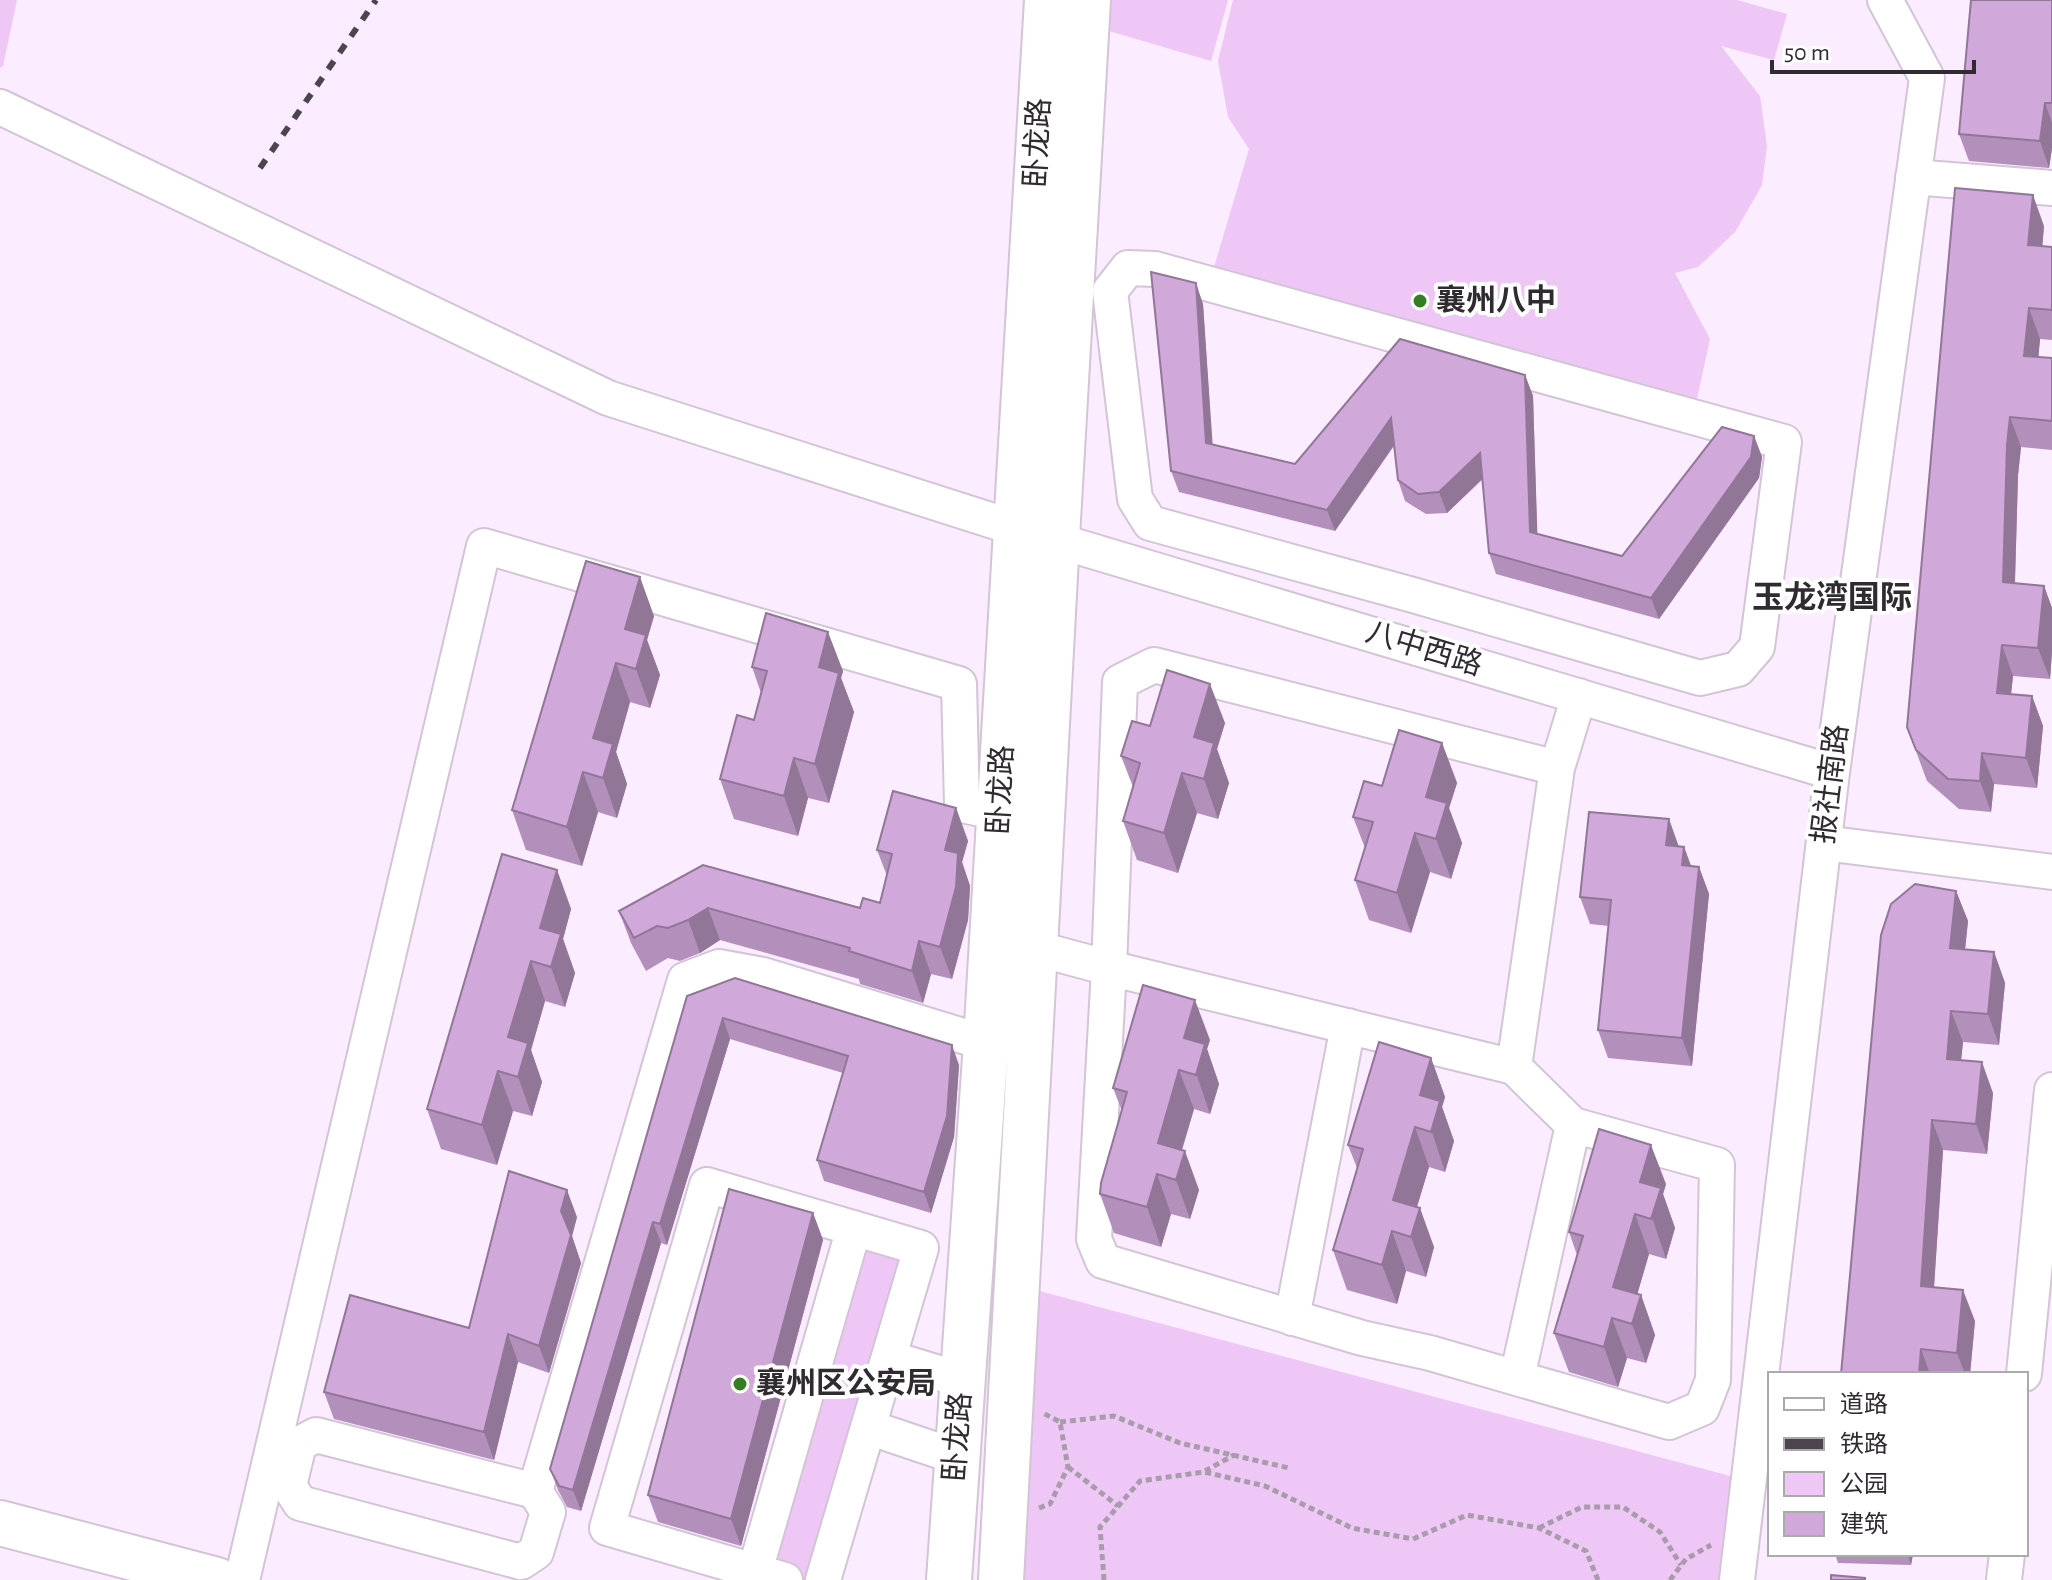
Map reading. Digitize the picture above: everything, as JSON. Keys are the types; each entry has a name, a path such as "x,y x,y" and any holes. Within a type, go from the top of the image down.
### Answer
{"main road":[{"name":"卧龙路","path":"949,1580 986,1043 1047,0"},
{"name":"卧龙路","path":"1001,1580 1088,0"},
{"path":"0,1523 217,1580"}],"street":[{"name":"报社南路","path":"1737,1580 1832,772 1927,78 1885,0"},
{"name":"八中西路","path":"0,107 608,398 1015,528 1832,772"},
{"path":"1913,177 2052,188"},
{"path":"1128,268 1155,269 1784,442 1757,647 1738,669 1700,678 1413,595 1150,523 1135,499 1110,291 1128,268"},
{"path":"242,1580 281,1468 484,546 959,684 962,805 1000,813"},
{"path":"1400,642 1413,595"},
{"path":"1035,948 1109,968 1514,1067 1573,1125 1717,1165 1713,1380 1702,1408 1669,1422 1292,1318 1103,1261 1094,1239 1109,968 1120,682 1154,665 1557,768"},
{"path":"1514,1067 1557,768 1579,696"},
{"path":"1824,843 2052,872"},
{"path":"535,1491 685,980 719,967 763,975 986,1043"},
{"path":"1292,1318 1348,1026"},
{"path":"2024,1372 2052,1090"},
{"path":"1517,1378 1573,1125"},
{"path":"823,1580 921,1248 854,1228 707,1185 607,1528 770,1576 854,1228"},
{"path":"889,1358 962,1380"},
{"path":"868,1427 957,1457"},
{"path":"316,1435 535,1491 548,1512 536,1552 521,1562 300,1503 281,1468 299,1444 316,1435"},
{"path":"2004,1580 2007,1556"}],"path":[{"path":"1060,1422 1114,1416 1180,1443 1289,1468"},
{"path":"1204,1472 1234,1455"},
{"path":"1068,1467 1118,1507"},
{"path":"1104,1580 1100,1527 1140,1481 1204,1472 1265,1486 1352,1528 1413,1539 1467,1515 1539,1528 1586,1551 1598,1580"},
{"path":"1539,1528 1582,1507 1623,1507 1660,1532 1681,1565"},
{"path":"1670,1580 1686,1559 1743,1528"}],"green space":[{"path":"0,0 17,0 3,66 0,68"},
{"path":"1111,0 1228,0 1211,61 1102,29"},
{"path":"1233,0 1737,0 1787,14 1774,60 1721,46 1760,96 1767,146 1762,185 1735,232 1698,267 1675,273 1710,339 1693,417 1209,284 1249,149 1228,117 1218,61"},
{"path":"854,1228 921,1248 823,1580 785,1580 755,1571"},
{"path":"1017,1285 1749,1481 1737,1580 1001,1580"}],"building":[{"path":"1971,0 2052,0 2052,103 2045,103 2040,141 1959,134"},
{"path":"1955,188 2033,195 2028,245 2052,247 2052,310 2029,308 2024,356 2052,358 2052,421 2010,417 2007,445 2003,582 2044,586 2038,648 2002,645 1997,693 2032,696 2026,758 1982,753 1980,781 1948,779 1916,750 1907,727"},
{"path":"1151,272 1196,283 1206,443 1295,464 1400,339 1525,375 1530,532 1622,556 1722,427 1754,436 1751,457 1651,598 1489,553 1480,453 1439,492 1418,494 1398,480 1391,418 1327,510 1171,471"},
{"path":"586,561 640,577 625,629 646,635 636,669 616,663 593,738 613,744 603,778 583,772 567,827 512,810"},
{"path":"766,613 828,632 819,667 839,673 815,764 794,758 784,796 720,779 737,715 754,720 767,671 752,667"},
{"path":"1167,670 1210,684 1194,737 1214,743 1204,779 1182,773 1164,833 1123,821 1140,763 1121,756 1132,721 1150,726"},
{"path":"1399,730 1442,743 1426,797 1447,803 1436,839 1415,833 1397,893 1355,880 1373,822 1353,817 1364,781 1382,786"},
{"path":"893,791 956,808 945,850 958,853 956,887 940,947 919,941 912,971 849,951 850,948 708,908 688,920 668,928 657,926 634,938 619,911 703,865 860,908 863,898 880,903 892,854 877,850"},
{"path":"1589,812 1669,819 1666,845 1684,847 1682,865 1699,867 1682,1038 1598,1030 1611,900 1580,897"},
{"path":"502,854 557,870 540,928 561,934 551,967 531,961 508,1037 528,1043 518,1077 498,1071 482,1125 427,1109"},
{"path":"1915,884 1956,891 1950,948 1994,952 1988,1014 1951,1011 1947,1059 1982,1062 1976,1124 1932,1120 1921,1286 1963,1290 1957,1353 1921,1349 1919,1372 1841,1372 1881,935 1891,904"},
{"path":"735,978 952,1045 947,1116 924,1192 817,1160 848,1056 723,1018 660,1224 653,1222 573,1490 559,1486 550,1469 687,996"},
{"path":"1143,985 1195,1000 1184,1038 1205,1044 1196,1075 1179,1070 1158,1143 1185,1151 1176,1180 1157,1174 1147,1207 1100,1194 1127,1092 1113,1088"},
{"path":"1379,1042 1431,1058 1420,1095 1440,1101 1431,1132 1415,1127 1393,1200 1420,1208 1411,1237 1392,1231 1382,1265 1333,1250 1363,1149 1348,1145"},
{"path":"1599,1129 1651,1145 1640,1182 1661,1188 1651,1219 1635,1214 1613,1287 1641,1295 1632,1324 1612,1318 1604,1347 1554,1333 1583,1236 1569,1232"},
{"path":"509,1171 567,1190 561,1211 571,1235 539,1346 508,1334 484,1432 324,1392 350,1295 469,1328"},
{"name":"襄州区公安局","path":"729,1189 813,1213 731,1519 648,1495"},
{"path":"1831,1575 1865,1578 1865,1580 1831,1580"}],"railway":[{"path":"260,168 376,0"}],"place":[{"name":"襄州八中","path":"1420,301"},
{"name":"襄州区公安局","path":"740,1384"}],"district":[{"name":"玉龙湾国际","path":"1832,598"}]}
